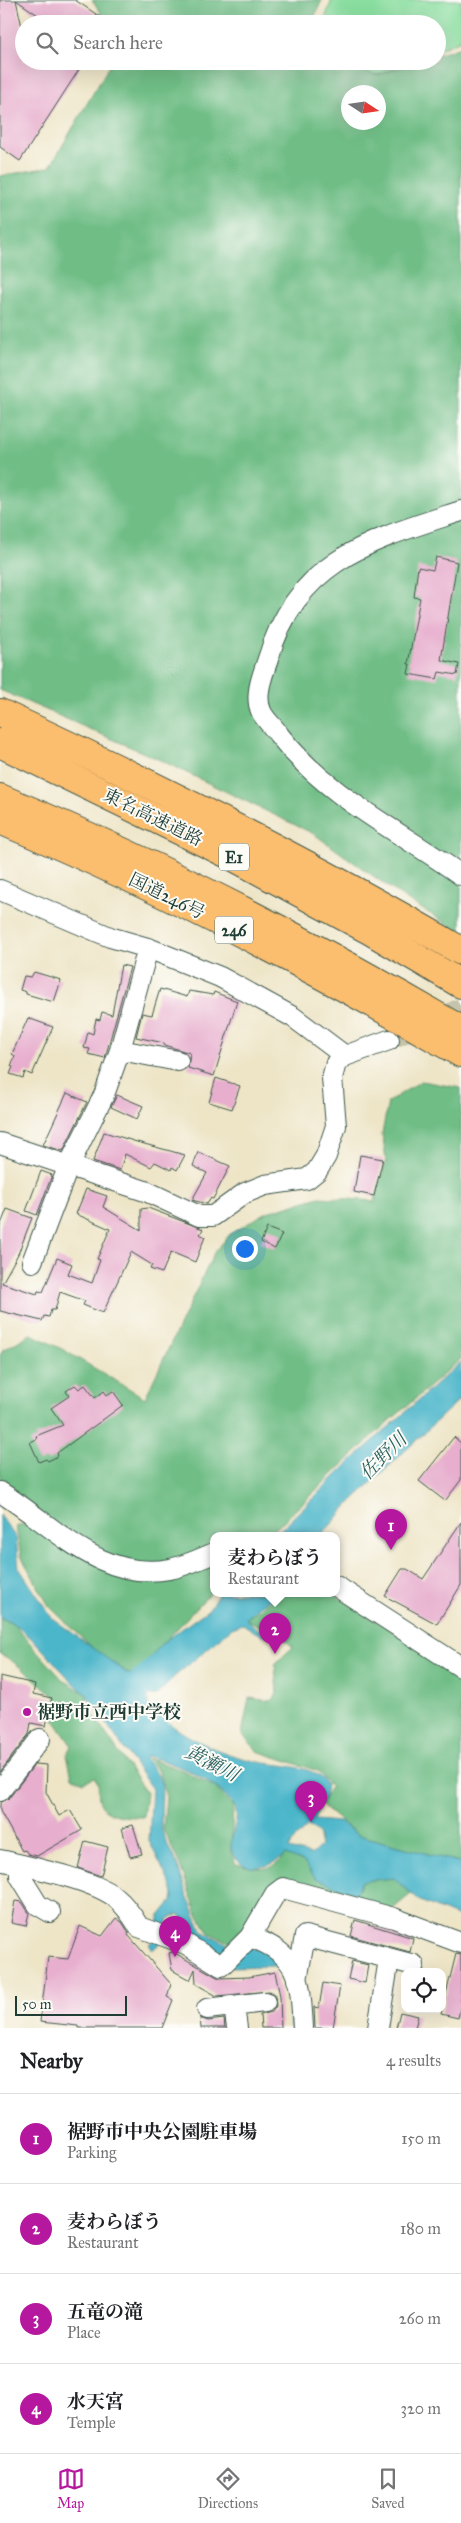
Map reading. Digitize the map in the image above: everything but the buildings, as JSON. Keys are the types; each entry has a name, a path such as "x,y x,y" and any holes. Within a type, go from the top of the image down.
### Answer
{"highway":[{"name":"東名高速道路","path":"0,713 138,777 246,832 461,951"},
{"name":"東名高速道路","path":"0,743 232,856 371,931 461,984"},
{"name":"国道246号","path":"0,798 80,831 212,895 352,967 461,1030"},
{"name":"国道246号","path":"0,820 70,849 342,984 461,1053"}],"street":[{"path":"461,511 383,537 339,558 304,588 275,632 259,688 260,710 299,760 354,805 461,875"},
{"path":"0,890 110,937 148,948 220,976 293,1017 345,1056"},
{"path":"32,1262 69,1165 104,1095 120,1050 148,948"},
{"path":"0,1143 148,1192 200,1216 213,1216 245,1192 265,1185 307,1179 317,1171 326,1156 336,1126 333,1071 336,1063 345,1056 389,1040"},
{"path":"120,1050 178,1061"},
{"path":"0,1492 81,1550 104,1563 150,1571 179,1567 210,1555"},
{"path":"340,1589 461,1666"},
{"path":"0,1791 40,1739"},
{"path":"0,1860 20,1864 86,1884 114,1896 130,1910 139,1927 186,1944 220,1966 250,1937 275,1894 283,1888 394,1918 461,1942"},
{"path":"20,1864 20,1876 38,1905 50,1912"},
{"path":"297,1980 305,1936 414,1965"},
{"path":"250,1937 271,1944 284,1954 293,1965 301,1994 303,2028"},
{"path":"378,2028 389,1959"},
{"path":"207,2009 264,2002"},
{"path":"234,2006 237,2028"}],"green space":[{"path":"92,0 322,0 315,15 103,15"},
{"path":"332,0 461,0 461,40 446,46 446,15 326,15"},
{"path":"461,47 461,932 407,900 314,834 158,759 0,690 0,176 50,167 107,70 358,70 378,75 393,70 446,70 446,52"},
{"path":"358,70 390,70 378,75"},
{"path":"421,1081 461,1088 461,1359 376,1433 272,1532 210,1532 210,1593 133,1676 99,1654 49,1606 21,1556 16,1527 41,1517 0,1488 0,1355 3,1350 31,1334 62,1349 145,1398 214,1253 230,1234 267,1212 320,1197 375,1201 386,1159 382,1134 388,1102"},
{"path":"276,1597 338,1597 408,1641 461,1679 461,1863 358,1835 321,1805 331,1787 318,1771 257,1751 242,1734 249,1698 270,1701 277,1695 275,1664 293,1647 284,1639 246,1619"},
{"path":"0,1617 14,1625 62,1679 86,1694 90,1710 146,1793 143,1817 111,1813 101,1805 98,1785 94,1777 84,1782 72,1777 67,1755 72,1746 54,1720 60,1707 56,1703 56,1697 21,1668 0,1654"},
{"path":"147,1758 182,1770 215,1787 233,1806 231,1853 236,1864 263,1869 269,1868 280,1861 285,1855 304,1862 316,1878 359,1889 362,1881 394,1878 411,1894 389,1912 275,1887 232,1943 209,1933 196,1911 180,1865 163,1829 166,1797 159,1772"}],"water":[{"path":"461,1362 461,1398 351,1502 325,1532 278,1532 353,1459"},
{"name":"黄瀬川","path":"0,1515 16,1538 19,1568 52,1618 127,1673 153,1680 155,1667 148,1662 161,1644 209,1609 216,1597 274,1597 260,1606 246,1619 256,1628 272,1634 270,1637 255,1632 243,1624 232,1628 174,1677 157,1695 147,1696 148,1705 186,1735 222,1752 247,1759 296,1767 315,1773 326,1784 326,1793 314,1820 340,1822 358,1835 461,1863 461,1918 418,1900 394,1878 362,1881 355,1894 315,1878 304,1862 285,1855 267,1866 245,1866 234,1856 232,1850 231,1844 236,1822 236,1809 225,1795 205,1780 183,1768 147,1756 145,1759 158,1775 162,1786 161,1827 165,1840 178,1866 187,1896 203,1932 235,1947 253,1948 279,1957 276,1966 230,1967 194,1940 180,1914 169,1918 163,1940 153,1950 149,1944 158,1937 159,1917 172,1901 173,1895 171,1886 149,1841 152,1789 86,1694 35,1642 13,1624 0,1617","holes":["308,1826 318,1833 321,1846 311,1855 289,1849 294,1840"]}],"waterway":[{"name":"佐野川","path":"120,1702 183,1648"},
{"path":"290,1989 292,2028"}],"tunnel":[{"path":"389,1040 461,1008"}],"place":[{"name":"裾野市中央公園駐車場","path":"391,1550"},
{"name":"麦わらぼう","path":"275,1654"},
{"name":"裾野市立西中学校","path":"27,1712"},
{"name":"五竜の滝","path":"311,1822"},
{"name":"水天宮","path":"175,1957"}]}
